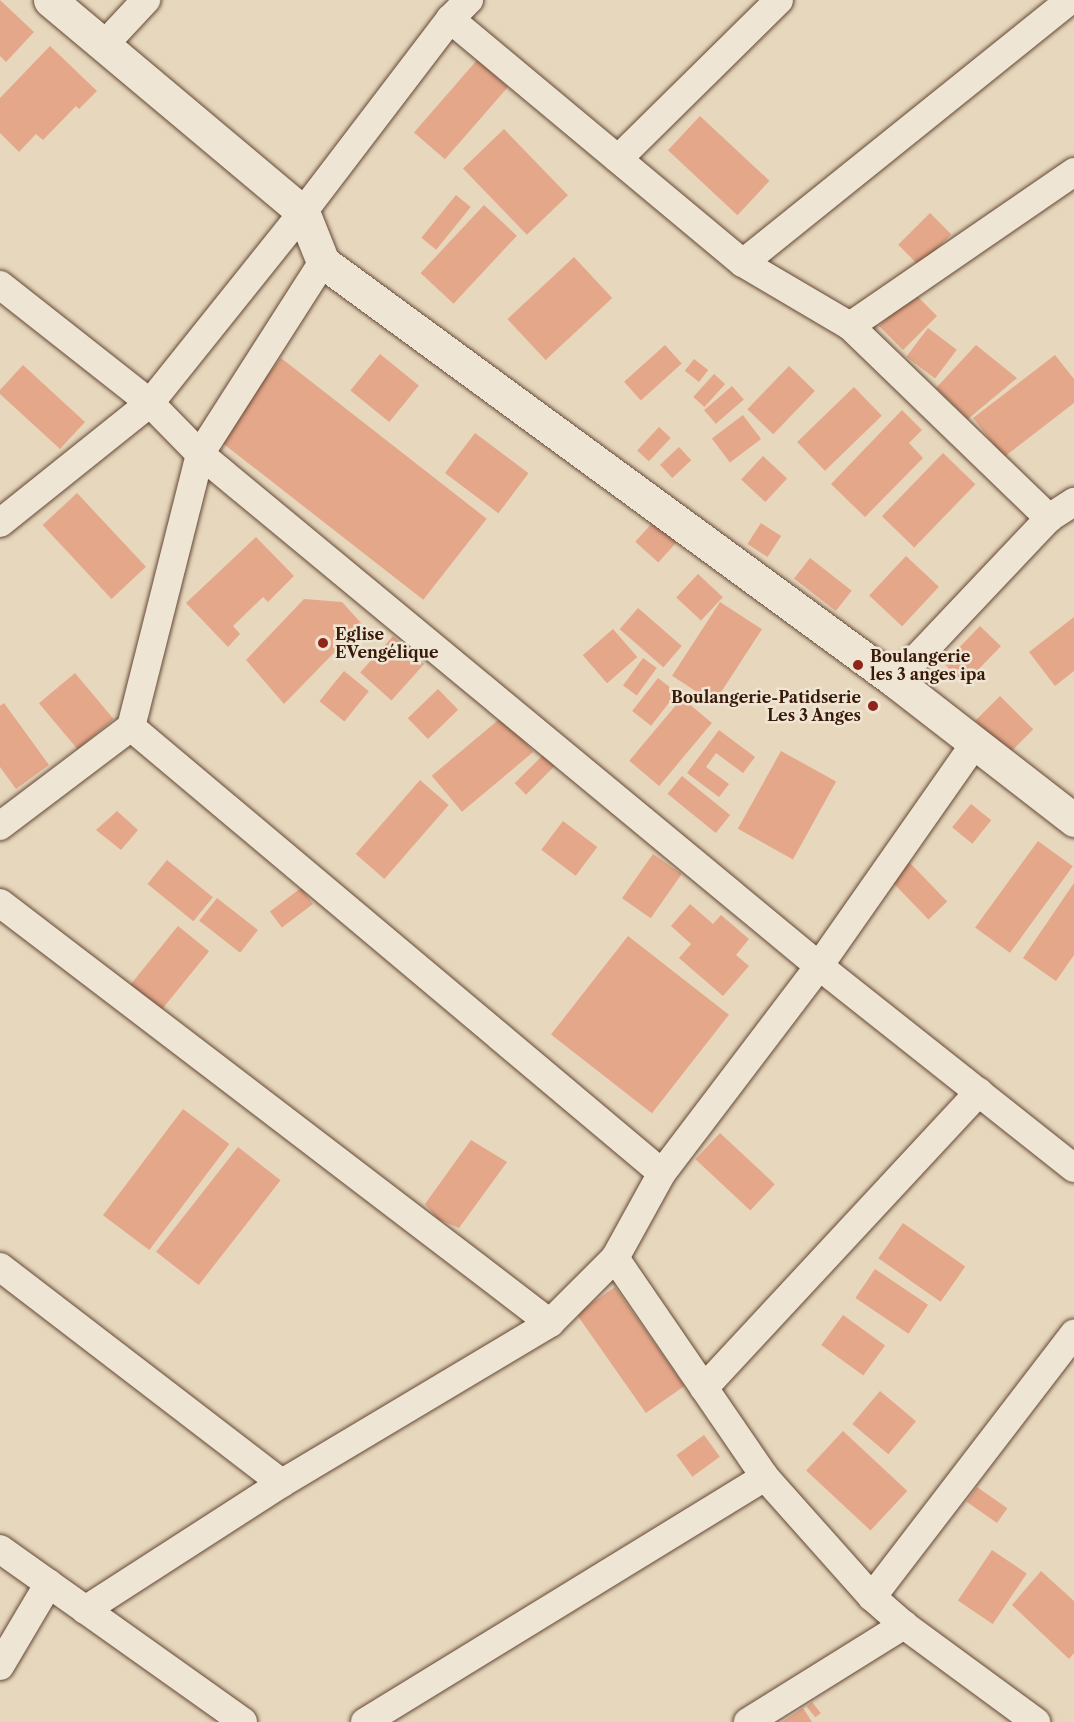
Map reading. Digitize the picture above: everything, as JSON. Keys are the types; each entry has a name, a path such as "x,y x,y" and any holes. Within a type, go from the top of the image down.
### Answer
{"main road":[{"path":"50,0 303,212 323,262 895,681 1074,820"}],"street":[{"path":"104,45 146,0"},
{"path":"618,159 779,0"},
{"path":"743,263 1070,0"},
{"path":"0,523 150,404 460,10 618,159 743,263 850,326 1049,518"},
{"path":"850,326 1074,172"},
{"path":"0,826 131,727 200,454 323,262"},
{"path":"0,285 150,404 200,454 819,966 1074,1168"},
{"path":"895,681 1049,518 1074,502"},
{"path":"131,727 662,1173"},
{"path":"85,1610 282,1483 550,1323 615,1258 662,1173 819,966 975,743"},
{"path":"0,903 550,1323"},
{"path":"704,1388 979,1092"},
{"path":"615,1258 765,1478 872,1597 904,1625 1036,1722"},
{"path":"0,1267 282,1483"},
{"path":"872,1597 1074,1334"},
{"path":"365,1722 765,1478"},
{"path":"0,1549 243,1722"},
{"path":"0,1666 49,1583"},
{"path":"748,1722 904,1625"}],"building":[{"path":"0,0 34,32 6,62 0,56"},
{"path":"50,46 97,91 79,109 76,106 43,140 36,134 19,152 0,133 0,98"},
{"path":"477,60 508,87 445,159 414,132"},
{"path":"700,116 769,181 737,215 668,150"},
{"path":"504,129 568,195 527,235 463,169"},
{"path":"456,195 471,207 436,250 421,238"},
{"path":"484,205 517,236 453,304 421,273"},
{"path":"930,213 951,234 919,266 898,245"},
{"path":"574,257 612,298 546,360 507,319"},
{"path":"913,292 937,316 903,350 879,326"},
{"path":"928,328 957,350 935,378 906,357"},
{"path":"665,345 682,364 641,400 624,382"},
{"path":"976,345 1017,378 968,419 936,388"},
{"path":"380,354 419,385 389,422 350,391"},
{"path":"1055,355 1074,379 1074,403 1004,457 973,418"},
{"path":"281,358 487,519 423,600 218,439"},
{"path":"694,359 708,370 699,382 685,371"},
{"path":"23,365 85,422 60,449 0,394 0,390"},
{"path":"789,366 815,391 773,434 747,409"},
{"path":"714,374 725,384 704,407 693,397"},
{"path":"732,386 744,400 716,424 704,410"},
{"path":"854,387 882,416 825,471 797,442"},
{"path":"902,410 922,430 909,443 923,458 865,517 831,484"},
{"path":"743,415 761,439 730,462 712,438"},
{"path":"659,427 671,438 649,461 637,450"},
{"path":"475,433 529,473 498,513 445,473"},
{"path":"679,447 691,460 672,478 660,465"},
{"path":"943,453 975,484 914,548 882,516"},
{"path":"763,456 787,479 765,502 741,479"},
{"path":"77,493 146,567 112,599 43,525"},
{"path":"654,521 677,542 658,563 635,542"},
{"path":"761,523 781,536 768,557 747,544"},
{"path":"256,537 294,576 268,602 263,597 233,626 240,634 228,647 186,603"},
{"path":"906,556 939,587 902,626 869,595"},
{"path":"810,558 852,591 836,611 794,578"},
{"path":"698,574 723,597 701,621 676,597"},
{"path":"304,599 342,602 362,624 284,704 246,660"},
{"path":"720,602 762,629 714,703 672,676"},
{"path":"638,608 682,646 663,667 620,629"},
{"path":"1074,617 1074,671 1055,686 1029,652"},
{"path":"980,626 1001,646 965,684 944,663"},
{"path":"613,629 637,657 607,683 583,655"},
{"path":"393,636 424,664 391,701 360,672"},
{"path":"643,658 657,668 637,695 623,686"},
{"path":"344,671 369,691 344,721 319,701"},
{"path":"75,673 114,719 78,749 39,703"},
{"path":"658,678 677,693 651,726 632,711"},
{"path":"438,689 458,710 428,739 408,718"},
{"path":"1000,696 1033,729 1008,754 975,721"},
{"path":"682,698 712,723 659,786 629,761"},
{"path":"4,703 49,765 16,789 0,767 0,706"},
{"path":"503,716 533,752 462,812 432,776"},
{"path":"719,730 755,757 743,773 716,753 706,767 729,784 719,797 687,773"},
{"path":"550,748 561,759 526,795 515,783"},
{"path":"781,751 836,782 793,859 738,829"},
{"path":"682,776 730,815 716,833 668,794"},
{"path":"420,780 449,805 384,879 356,854"},
{"path":"971,804 991,820 972,844 952,827"},
{"path":"117,811 138,830 121,850 96,830"},
{"path":"563,821 597,847 576,876 541,850"},
{"path":"1038,841 1073,866 1010,953 975,928"},
{"path":"653,854 682,874 651,918 622,898"},
{"path":"167,860 213,897 193,921 147,884"},
{"path":"909,862 947,902 929,920 890,880"},
{"path":"1074,883 1074,955 1056,981 1023,958"},
{"path":"301,888 313,904 282,927 270,911"},
{"path":"217,898 258,930 240,953 199,921"},
{"path":"690,904 713,924 721,915 749,939 736,955 749,966 723,996 679,958 691,944 671,926"},
{"path":"178,926 209,951 156,1017 125,992"},
{"path":"628,936 729,1015 652,1113 551,1035"},
{"path":"183,1109 229,1144 149,1250 103,1215"},
{"path":"720,1133 775,1184 750,1210 695,1159"},
{"path":"471,1140 507,1162 459,1228 438,1219 425,1204"},
{"path":"238,1147 281,1180 199,1285 156,1252"},
{"path":"903,1223 965,1267 941,1302 878,1258"},
{"path":"875,1269 928,1305 908,1334 855,1298"},
{"path":"615,1287 684,1386 646,1413 576,1314"},
{"path":"843,1315 885,1346 863,1375 821,1345"},
{"path":"880,1391 916,1421 888,1454 852,1424"},
{"path":"843,1431 907,1491 871,1531 806,1470"},
{"path":"704,1435 720,1457 692,1477 676,1455"},
{"path":"977,1487 1007,1508 997,1523 967,1502"},
{"path":"992,1550 1027,1573 993,1624 958,1601"},
{"path":"1041,1571 1074,1601 1074,1653 1069,1659 1012,1605"},
{"path":"812,1702 821,1713 815,1717 807,1706"},
{"path":"803,1708 812,1722 782,1722"}],"place":[{"name":"Eglise EVengélique","path":"323,643"},
{"name":"Boulangerie les 3 anges ipa","path":"858,665"},
{"name":"Boulangerie-Patidserie Les 3 Anges","path":"873,706"}]}
